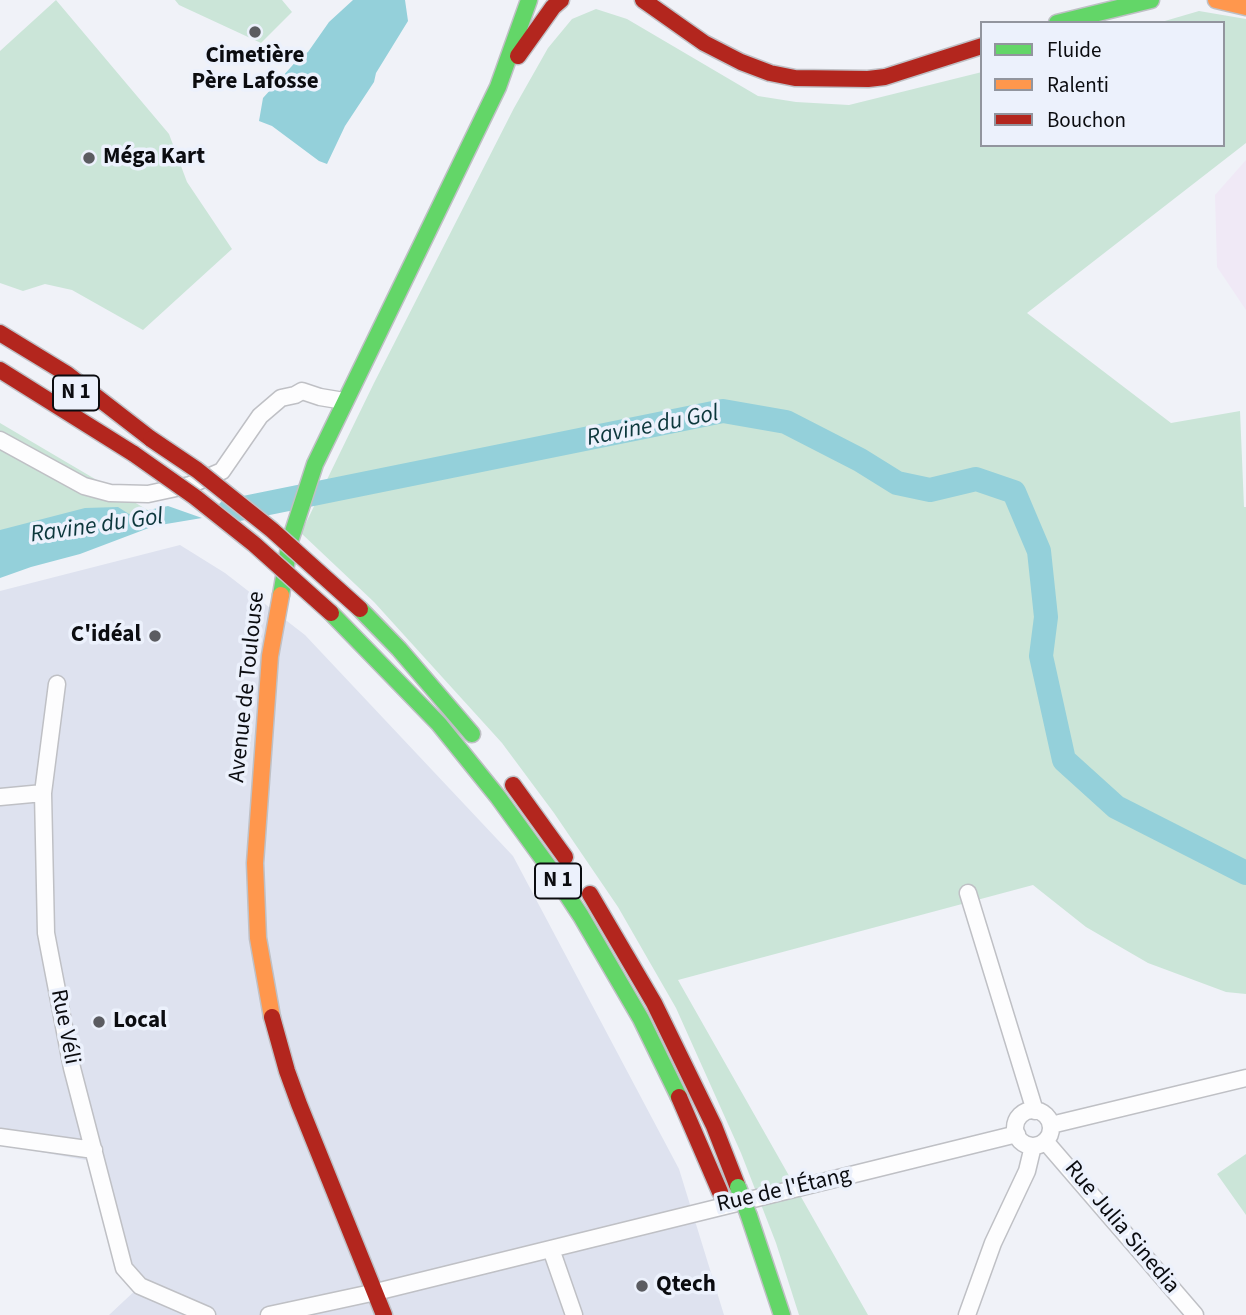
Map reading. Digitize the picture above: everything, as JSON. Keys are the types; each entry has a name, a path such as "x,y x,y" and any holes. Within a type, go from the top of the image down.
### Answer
{"main road":[{"name":"Avenue de Toulouse","path":"384,1315 287,1071 268,1001 258,938 255,863 270,656 290,541 316,464 344,401 498,87 529,0"},
{"name":"Avenue de Toulouse","path":"498,87 525,45 561,0"},
{"path":"643,0 674,19 704,43 770,73 821,80 885,77 980,47"},
{"path":"660,0 674,19"},
{"path":"1065,21 1151,0"},
{"path":"1216,0 1246,7"},
{"path":"0,332 67,374 152,439"},
{"name":"N 1","path":"0,347 152,439 197,470 272,530 399,649 483,747"},
{"name":"N 1","path":"0,370 134,454 195,497 254,544 331,613 439,724 498,797 581,916 641,1019 679,1097 731,1220"},
{"name":"N 1","path":"500,768 578,876 625,952 660,1016 714,1126 749,1216 782,1315"}],"street":[{"path":"0,440 84,485 110,493 148,495 190,485 222,471 260,416 281,398 302,391 344,401"},
{"name":"Rue Véli","path":"57,684 43,793 46,933 72,1068 124,1268 140,1286 207,1315"},
{"path":"0,797 43,793"},
{"path":"967,1315 993,1243 1039,1144 1049,1136 1051,1125 1048,1118 1035,1111 968,893"},
{"path":"1051,1125 1246,1078"},
{"path":"1035,1111 1021,1116 1016,1127 1021,1141 1039,1144"},
{"name":"Rue de l'Étang","path":"376,1292 1017,1134"},
{"path":"0,1137 94,1150"},
{"name":"Rue Julia Sinedia","path":"1039,1144 1195,1315"},
{"path":"551,1249 574,1315"},
{"path":"270,1315 376,1292"}],"shaded area":[{"path":"1246,160 1246,310 1217,267 1215,195"},
{"path":"180,545 225,573 305,635 513,856 679,1169 724,1315 109,1315 140,1286 97,1162 0,1145 0,591"}],"green space":[{"name":"Méga Kart","path":"56,0 169,134 187,182 232,249 143,330 72,290 45,284 23,291 0,283 0,51"},
{"name":"Cimetière Père Lafosse","path":"175,0 282,0 292,12 261,43 179,5"},
{"path":"596,9 627,19 758,96 796,102 849,105 980,72 980,147 1225,147 1225,21 1165,21 1199,11 1246,19 1246,143 1027,313 1171,423 1240,411 1246,507 1246,994 1226,992 1148,963 1086,927 1033,885 678,980 868,1315 799,1315 776,1243 741,1153 676,1008 618,907 502,743 374,602 301,533 514,108 548,48 572,19"},
{"path":"0,423 151,512 0,543"},
{"path":"1246,1154 1246,1215 1217,1174"}],"water":[{"path":"353,0 405,0 408,21 376,73 374,82 345,126 327,164 272,126 259,121 263,98 300,57 308,52 329,22"},
{"path":"168,506 202,518 154,526 80,554 0,578 0,530 85,508 118,507 129,514"}],"waterway":[{"name":"Ravine du Gol","path":"229,511 723,411 786,422 860,460 897,483 930,490 976,479 1014,492 1039,551 1046,617 1041,656 1064,760 1116,807 1246,873"}],"traffic: fast":[{"path":"281,595 290,541 315,464 498,87 529,0"},
{"path":"1065,21 1151,0"},
{"path":"360,609 399,649 472,734"},
{"path":"331,613 439,724 498,797 548,866 581,916 641,1019 679,1097"},
{"path":"738,1187 749,1216"},
{"path":"749,1216 782,1315"}],"traffic: slow":[{"path":"1216,0 1246,7"},
{"path":"272,1017 258,938 255,863 270,656 281,595"}],"traffic: jam":[{"path":"518,56 561,0"},
{"path":"643,0 704,43 741,62 770,73 795,78 885,77 980,47"},
{"path":"0,333 67,374 151,439"},
{"path":"0,370 134,454"},
{"path":"151,439 197,470 272,530 360,609"},
{"path":"134,454 195,497 254,544 331,613"},
{"path":"513,785 565,857"},
{"path":"590,894 654,1003 714,1126 737,1185"},
{"path":"272,1017 299,1104 384,1315"},
{"path":"679,1097 720,1192"}],"place":[{"name":"Cimetière Père Lafosse","path":"255,32"},
{"name":"Méga Kart","path":"89,158"},
{"name":"C'idéal","path":"155,636"},
{"name":"Local","path":"99,1022"},
{"name":"Qtech","path":"642,1286"}]}
